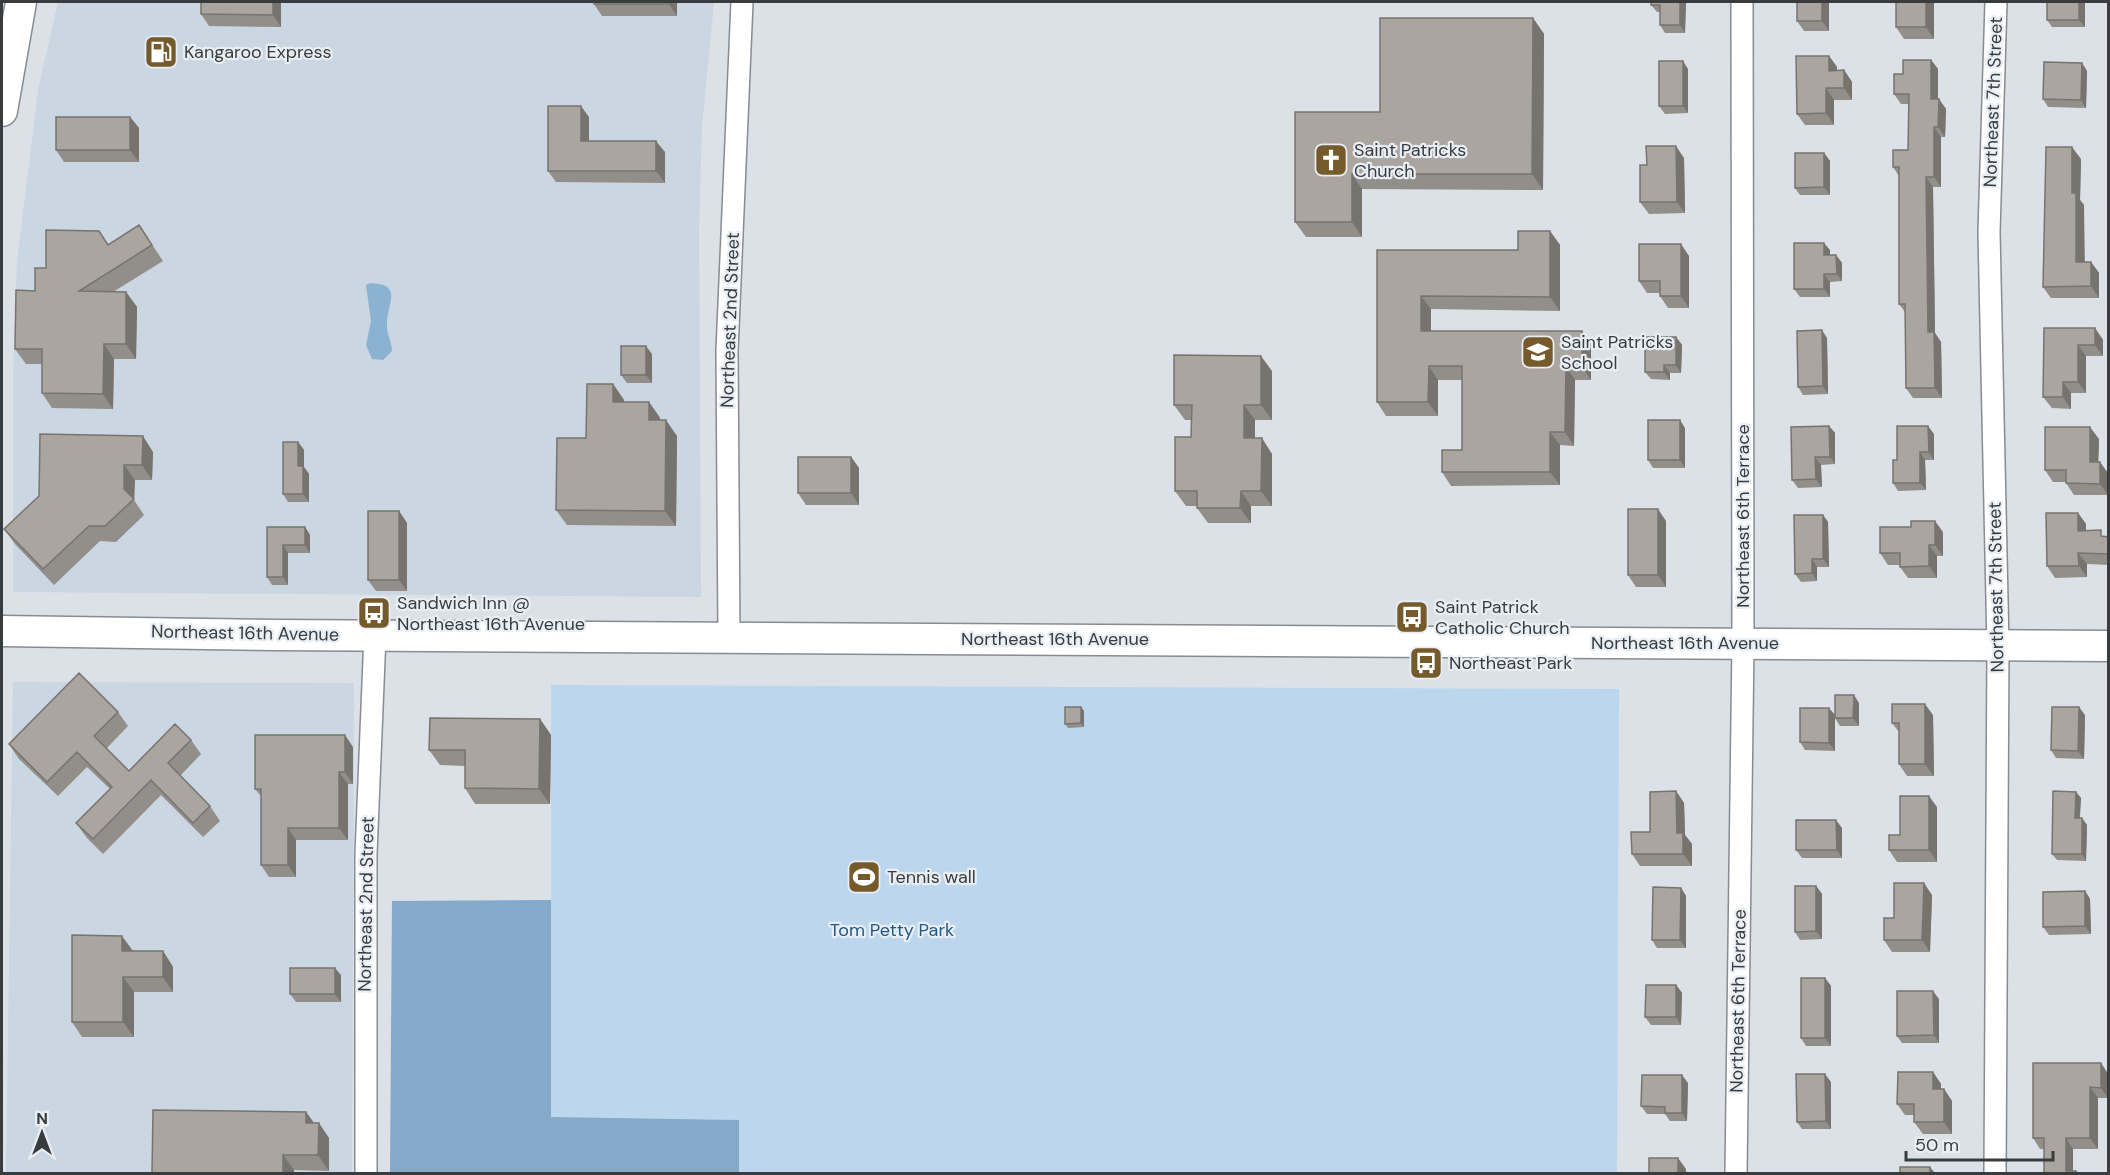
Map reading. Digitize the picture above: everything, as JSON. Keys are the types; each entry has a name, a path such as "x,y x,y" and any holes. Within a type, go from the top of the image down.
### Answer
{"street":[{"path":"2,111 21,2"},
{"name":"Northeast 2nd Street","path":"729,638 728,351 742,2"},
{"name":"Northeast 6th Terrace","path":"1736,1173 1743,643 1742,2"},
{"name":"Northeast 7th Street","path":"1995,1173 1998,646 1989,232 1996,2"},
{"name":"Northeast 16th Avenue","path":"2,631 729,638 2109,646"},
{"name":"Northeast 2nd Street","path":"366,1173 366,854 375,635"}],"shaded area":[{"path":"58,2 714,2 702,127 699,228 701,597 13,592 13,372 17,262 38,90"},
{"path":"370,283 387,287 391,295 387,327 392,351 383,360 372,359 366,345 371,321 366,285"},
{"path":"13,682 354,683 352,1173 6,1174"},
{"path":"551,900 551,1117 739,1120 739,1173 390,1173 392,901"}],"green space":[{"name":"Tom Petty Park","path":"551,685 1619,689 1617,1173 739,1173 739,1120 551,1117"}],"building":[{"path":"201,2 273,2 273,15 201,14"},
{"path":"594,2 669,2 669,4 594,4"},
{"path":"1651,2 1680,2 1680,25 1660,25 1660,5 1651,5"},
{"path":"1797,2 1822,2 1822,21 1797,21"},
{"path":"1896,2 1926,2 1926,27 1896,27"},
{"path":"2047,2 2079,2 2079,20 2047,20"},
{"path":"1380,18 1533,18 1532,174 1352,174 1352,222 1295,222 1295,112 1380,112"},
{"path":"1796,56 1829,56 1829,71 1844,70 1844,88 1826,88 1826,113 1797,114"},
{"path":"1903,60 1931,60 1931,99 1939,99 1938,127 1934,127 1934,177 1926,177 1928,332 1934,332 1935,388 1906,388 1905,304 1899,304 1899,167 1893,167 1893,150 1908,150 1909,94 1894,94 1894,74 1903,74"},
{"path":"1659,61 1683,61 1683,106 1659,106"},
{"path":"2044,62 2082,63 2081,100 2043,99"},
{"path":"548,106 581,106 581,141 656,141 656,171 548,171"},
{"path":"56,117 130,117 130,150 56,150"},
{"path":"1646,146 1676,146 1677,202 1640,202 1640,165 1647,165"},
{"path":"2046,147 2072,147 2072,193 2076,193 2076,262 2091,262 2091,286 2043,287"},
{"path":"1795,153 1824,153 1824,187 1795,188"},
{"path":"139,225 152,245 79,291 126,292 126,344 104,344 103,394 42,393 42,349 15,349 16,290 35,291 35,268 46,268 46,230 99,231 108,245"},
{"path":"1518,231 1550,231 1550,297 1421,296 1421,331 1582,331 1582,367 1566,367 1565,432 1550,432 1550,472 1442,472 1442,450 1462,450 1462,366 1429,366 1428,402 1377,402 1377,250 1518,250"},
{"path":"1794,243 1824,243 1824,255 1836,255 1837,274 1824,274 1824,289 1794,289"},
{"path":"1639,244 1681,244 1681,296 1660,296 1660,281 1639,281"},
{"path":"2044,328 2095,328 2095,345 2078,345 2078,382 2063,382 2063,397 2043,397"},
{"path":"1822,330 1823,386 1798,387 1797,331"},
{"path":"1645,337 1676,337 1676,365 1664,365 1664,372 1645,372"},
{"path":"621,346 646,346 646,375 621,375"},
{"path":"1174,355 1261,356 1261,405 1244,405 1244,438 1262,438 1261,491 1241,491 1240,508 1197,508 1197,491 1175,491 1175,437 1191,437 1192,405 1174,405"},
{"path":"587,384 613,384 613,402 649,402 649,420 666,420 665,511 556,510 557,438 586,438"},
{"path":"1648,420 1680,420 1680,460 1648,460"},
{"path":"1829,426 1830,457 1815,457 1816,479 1792,480 1791,427"},
{"path":"1897,426 1928,426 1929,452 1920,452 1920,483 1893,483 1893,460 1897,460"},
{"path":"2045,427 2090,427 2090,462 2100,462 2100,484 2066,483 2066,470 2045,470"},
{"path":"40,434 143,436 142,465 124,465 124,489 134,499 105,526 89,526 43,569 4,529 39,496"},
{"path":"283,442 298,442 298,466 303,466 303,494 283,494"},
{"path":"798,457 851,457 851,493 798,493"},
{"path":"1628,509 1658,509 1658,575 1628,575"},
{"path":"368,511 399,511 399,580 368,580"},
{"path":"2046,513 2078,513 2078,531 2101,530 2101,536 2109,537 2109,554 2078,553 2079,566 2047,566"},
{"path":"1794,515 1823,515 1823,559 1812,559 1812,573 1795,574"},
{"path":"1911,521 1935,521 1935,545 1929,545 1929,566 1900,567 1900,553 1880,553 1880,527 1911,527"},
{"path":"267,527 305,527 305,545 283,545 283,577 267,577"},
{"path":"79,673 118,712 94,736 129,771 175,724 191,740 168,763 210,806 193,823 151,780 93,839 76,823 112,787 77,752 47,782 9,744"},
{"path":"1835,695 1854,695 1853,718 1835,718"},
{"path":"1892,704 1925,704 1925,764 1899,764 1899,723 1892,723"},
{"path":"1065,707 1081,707 1081,723 1065,724"},
{"path":"2052,707 2079,707 2078,751 2051,750"},
{"path":"1800,708 1829,708 1829,743 1800,742"},
{"path":"430,718 540,719 539,789 465,788 465,750 429,750"},
{"path":"255,735 345,735 345,772 339,772 339,828 288,828 288,865 261,865 261,789 255,789"},
{"path":"1676,791 1677,833 1683,833 1683,854 1632,854 1631,832 1650,832 1650,792"},
{"path":"2053,791 2076,792 2075,818 2082,818 2082,854 2052,854"},
{"path":"1900,796 1929,796 1929,850 1889,850 1889,835 1900,835"},
{"path":"1796,820 1836,820 1837,850 1796,850"},
{"path":"1894,883 1924,883 1922,940 1884,940 1884,918 1894,918"},
{"path":"1795,886 1816,886 1816,931 1795,932"},
{"path":"1653,887 1681,888 1680,940 1652,940"},
{"path":"2085,891 2085,926 2043,927 2043,892"},
{"path":"72,935 122,936 122,951 163,951 163,977 123,977 123,1022 72,1022"},
{"path":"290,968 335,968 335,994 290,994"},
{"path":"1801,978 1825,978 1825,1038 1801,1038"},
{"path":"1646,985 1676,985 1676,1017 1645,1017"},
{"path":"1897,991 1933,991 1934,1035 1897,1036"},
{"path":"2033,1063 2101,1063 2101,1088 2090,1087 2090,1138 2066,1138 2066,1171 2076,1171 2076,1173 2044,1173 2044,1138 2033,1138"},
{"path":"1898,1072 1933,1072 1933,1089 1944,1089 1944,1122 1914,1122 1914,1104 1897,1104"},
{"path":"1796,1074 1825,1074 1826,1121 1797,1122"},
{"path":"1642,1075 1682,1075 1682,1113 1665,1113 1665,1107 1641,1106"},
{"path":"153,1110 306,1112 306,1123 319,1123 318,1155 283,1155 283,1173 152,1173"},
{"path":"1649,1158 1678,1158 1678,1173 1649,1173"},
{"path":"1900,1167 1930,1167 1930,1173 1900,1173"}],"place":[{"name":"Kangaroo Express","path":"161,52"},
{"name":"Saint Patricks Church","path":"1331,160"},
{"name":"Saint Patricks School","path":"1538,352"},
{"name":"Sandwich Inn @ Northeast 16th Avenue","path":"374,613"},
{"name":"Saint Patrick Catholic Church","path":"1412,617"},
{"name":"Northeast Park","path":"1426,663"},
{"name":"Tennis wall","path":"864,877"}]}
